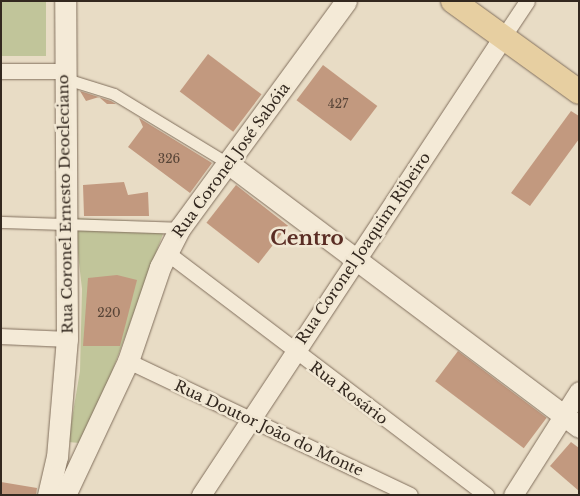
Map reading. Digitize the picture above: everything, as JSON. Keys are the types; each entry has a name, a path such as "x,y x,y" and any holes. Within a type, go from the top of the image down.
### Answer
{"main road":[{"name":"Rua Coronel Ernesto Deocleciano","path":"48,495 57,457 67,339 68,222 63,75 65,1"},
{"name":"Rua Coronel José Sabóia","path":"65,495 128,361 166,252 180,228 229,164 346,1"},
{"path":"453,1 579,92"},
{"path":"229,164 356,263 571,421"}],"street":[{"name":"Rua Coronel Joaquim Ribeiro","path":"200,495 294,351 356,263 527,1"},
{"path":"1,71 63,75 114,94 229,164"},
{"path":"1,222 68,222 180,228"},
{"name":"Rua Rosário","path":"166,252 486,495"},
{"path":"1,336 67,339"},
{"name":"Rua Doutor João do Monte","path":"128,361 410,495"},
{"path":"513,495 571,421 579,391"}],"green space":[{"path":"1,1 46,1 46,56 1,56"},
{"path":"74,218 167,223 105,391 80,443 68,442 80,371 82,289"}],"building":[{"path":"208,54 262,94 233,132 180,92"},
{"path":"323,65 377,106 351,141 297,100"},
{"path":"80,91 99,97 86,101"},
{"path":"99,97 111,101 116,104 107,104"},
{"path":"571,111 579,116 579,139 530,206 511,193"},
{"path":"139,118 212,163 190,193 128,147 143,127"},
{"path":"124,182 128,195 148,192 149,216 84,216 83,185"},
{"path":"236,185 288,226 258,263 206,223"},
{"path":"117,275 137,280 120,346 83,346 88,278"},
{"path":"458,351 547,418 524,448 435,381"},
{"path":"571,442 579,448 579,491 550,466"},
{"path":"1,482 37,488 36,495 1,495"}],"district":[{"name":"Centro","path":"307,238"}]}
